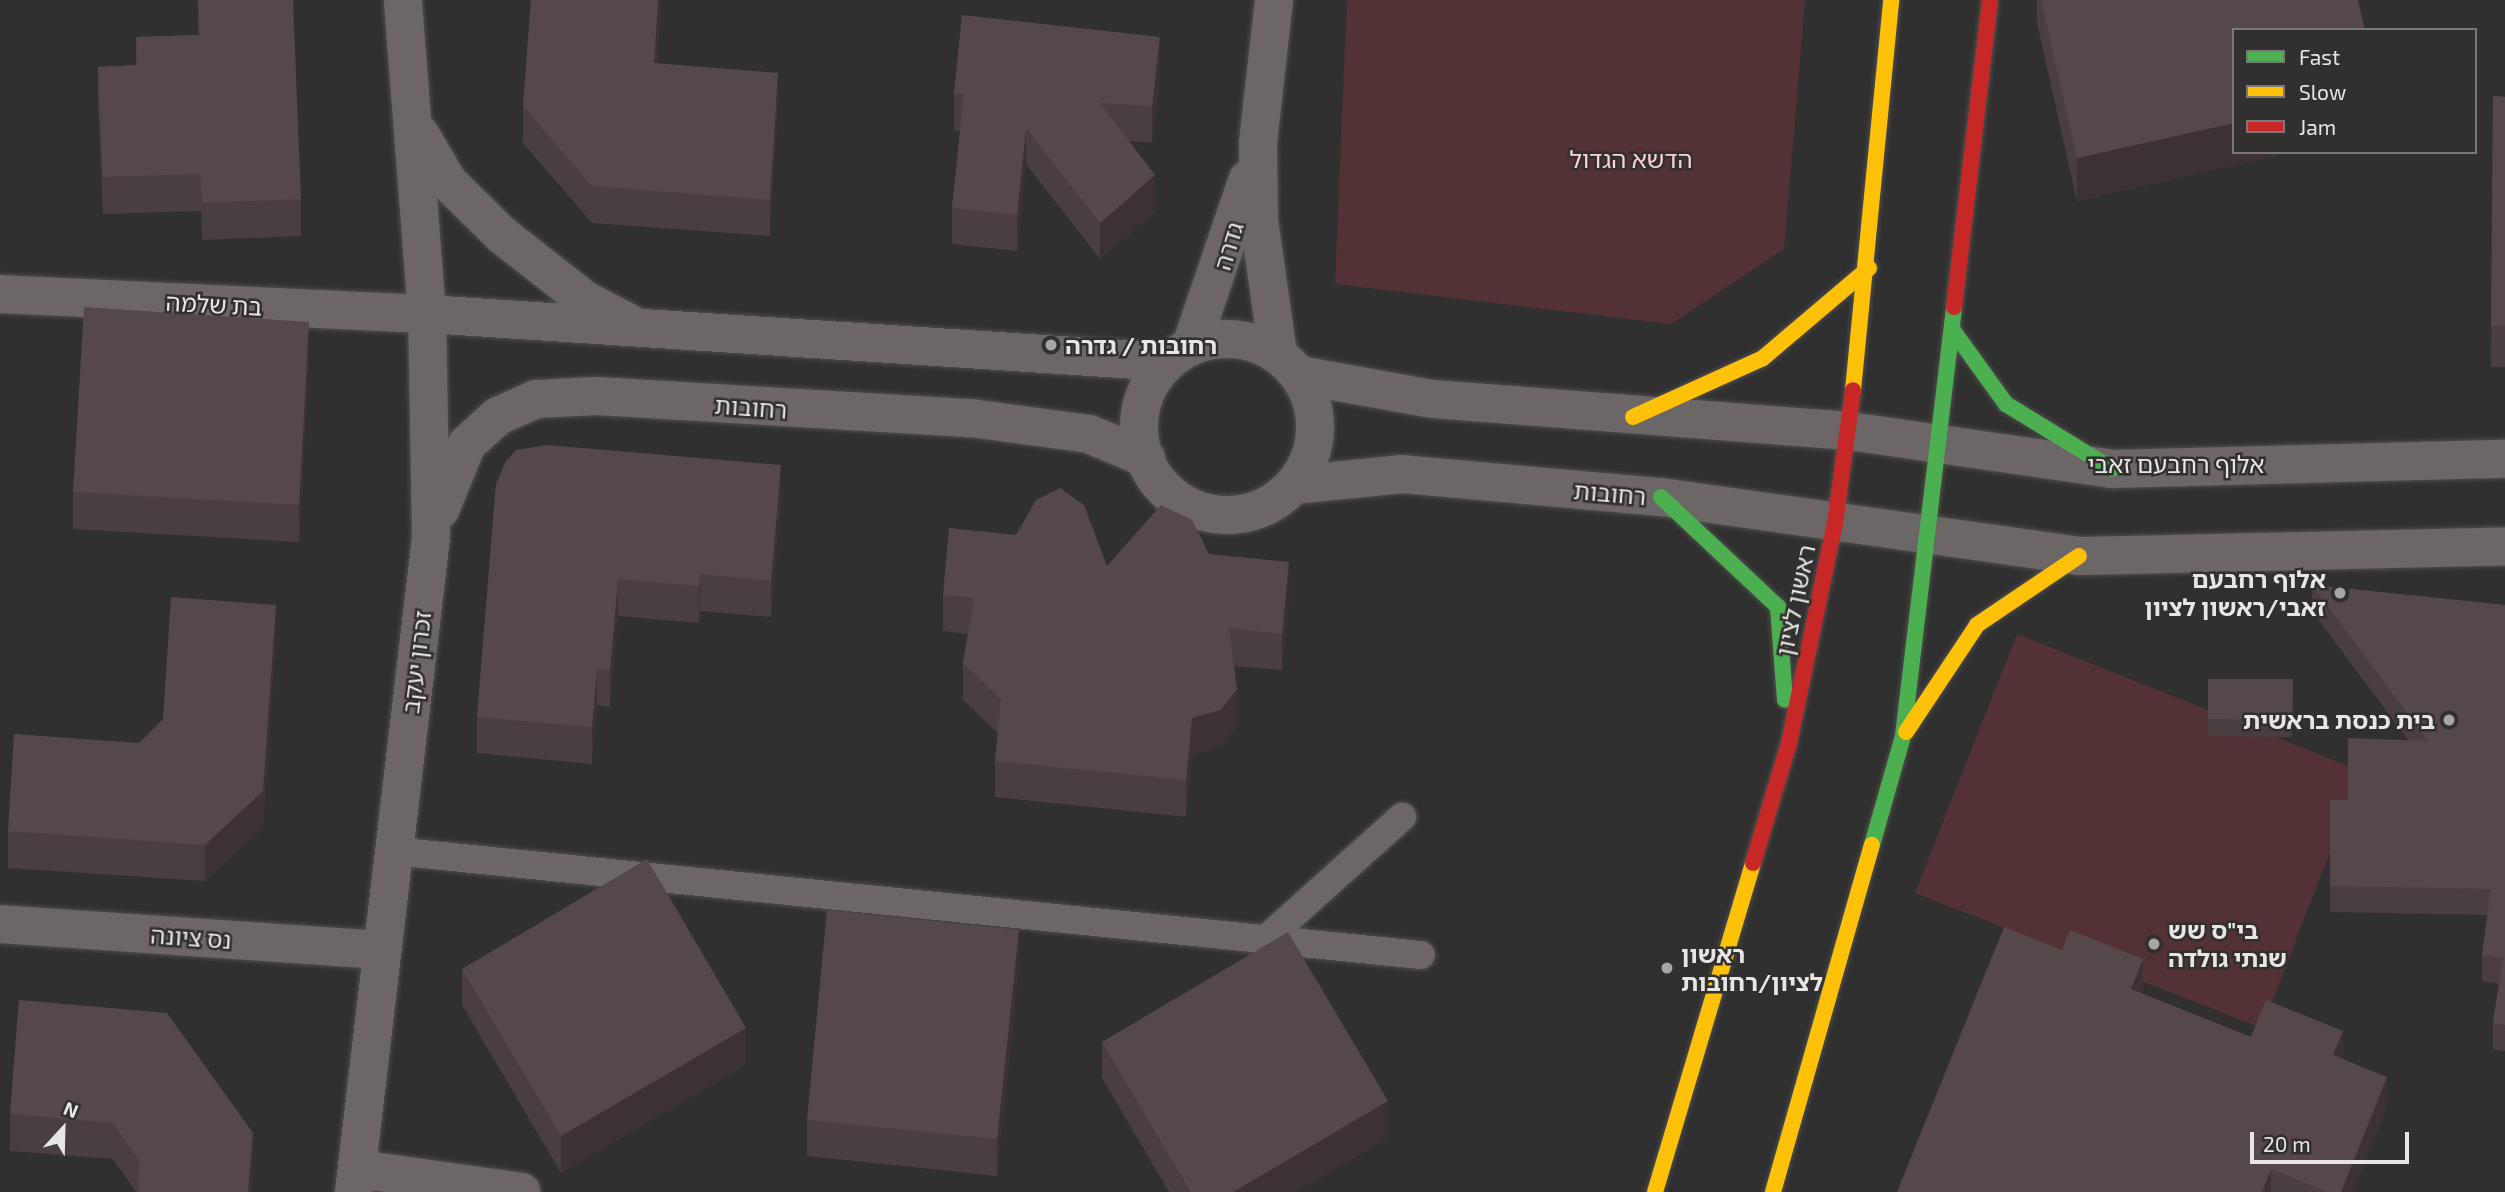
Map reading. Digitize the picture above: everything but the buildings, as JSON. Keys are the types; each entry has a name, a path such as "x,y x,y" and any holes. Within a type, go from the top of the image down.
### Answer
{"main road":[{"name":"ראשון לציון","path":"1655,1192 1789,743 1835,523 1869,268 1891,0"},
{"path":"1773,1192 1903,736 1925,536 1954,332 1990,0"},
{"path":"1633,417 1763,358 1869,268"},
{"path":"1954,332 2006,404 2112,469"},
{"path":"1661,497 1778,607 1789,743"},
{"path":"1903,736 1977,625 2078,555"}],"street":[{"name":"זכרון יעקב","path":"355,1183 431,538 428,314 417,129 403,0"},
{"name":"גדרה","path":"1274,0 1258,143 1264,285 1289,365"},
{"name":"זכרון יעקב","path":"417,129 448,182 502,235 585,300 640,329"},
{"name":"גדרה","path":"1179,354 1258,143"},
{"name":"בת שלמה","path":"0,295 428,314"},
{"path":"428,314 640,329 1179,354 1251,341 1289,365 1369,391 1633,417 1849,431"},
{"path":"1179,354 1148,386 1139,415 1146,458 1168,492 1218,514 1246,513 1294,485 1316,432 1313,402 1289,365"},
{"name":"רחובות","path":"431,538 467,444 498,416 536,398 597,396 971,418 1089,434 1146,458"},
{"name":"אלוף רחבעם זאבי","path":"1849,431 2112,469 2505,459"},
{"name":"רחובות","path":"1294,485 1402,474 1661,497 1925,536"},
{"path":"1925,536 2078,555 2505,546"},
{"name":"נס ציונה","path":"0,924 381,950"},
{"path":"355,1183 521,1192"}],"lane":[{"path":"1266,939 1402,817"},
{"path":"393,851 1421,955"},
{"path":"355,1183 395,1192"}],"green space":[{"name":"הדשא הגדול","path":"1347,0 1805,0 1784,249 1671,324 1335,284"},
{"path":"2017,634 2361,771 2262,1028 1915,893"}],"traffic: fast":[{"path":"1872,845 1903,736 1954,307"},
{"path":"1954,332 2006,404 2112,469"},
{"path":"1661,497 1778,607 1785,700"}],"traffic: slow":[{"path":"1853,390 1891,0"},
{"path":"1633,417 1763,358 1869,268"},
{"path":"1906,732 1977,625 2079,556"},
{"path":"1773,1192 1872,845"},
{"path":"1655,1192 1753,863"}],"traffic: jam":[{"path":"1954,307 1990,0"},
{"path":"1753,863 1789,743 1835,523 1853,390"}],"place":[{"name":"רחובות / גדרה","path":"1051,345"},
{"name":"אלוף רחבעם זאבי/ראשון לציון","path":"2340,593"},
{"name":"בית כנסת בראשית","path":"2449,720"},
{"name":"בי\"ס שש שנתי גולדה","path":"2154,944"},
{"name":"ראשון לציון/רחובות","path":"1667,968"}]}
